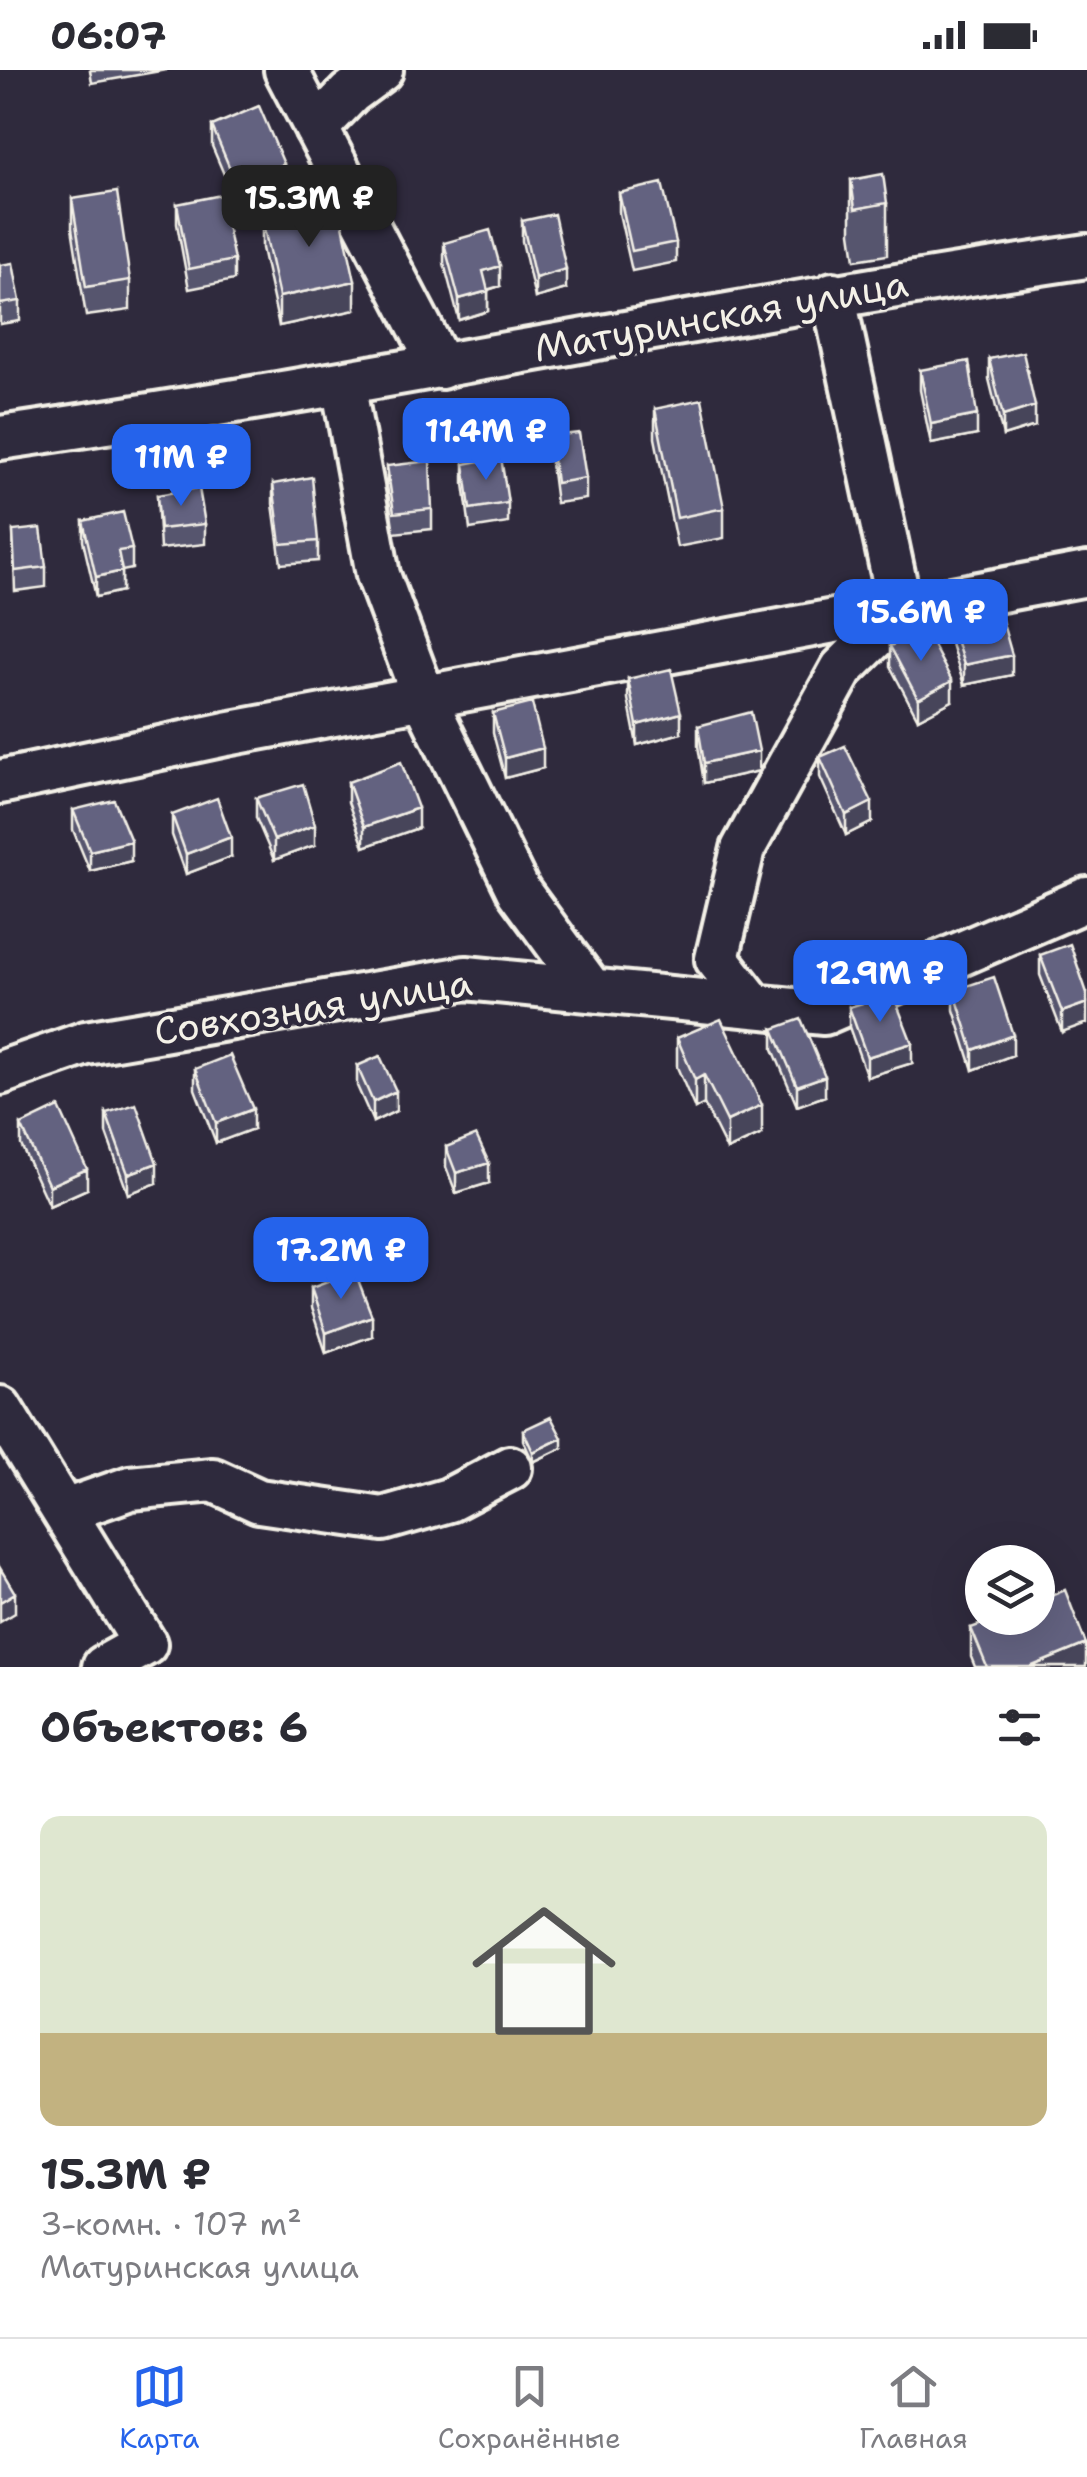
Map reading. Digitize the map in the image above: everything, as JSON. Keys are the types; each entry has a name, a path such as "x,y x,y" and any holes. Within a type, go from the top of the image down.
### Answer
{"street":[{"path":"286,70 441,367"},
{"path":"316,128 350,93 381,70"},
{"name":"Матуринская улица","path":"0,438 441,367 833,294 1087,256"},
{"path":"833,294 900,611"},
{"path":"343,383 378,574 424,698 519,892 591,990"},
{"path":"0,782 1087,574"},
{"path":"754,1006 717,959 742,849 842,669 900,611"},
{"name":"Совхозная улица","path":"0,1073 86,1042 466,978 824,1012 1087,899"},
{"path":"0,1408 144,1644 104,1667"},
{"path":"65,1511 130,1488 213,1480 259,1501 383,1520 449,1500 510,1468"}],"building":[{"path":"259,106 284,164 237,185 212,126"},
{"path":"883,174 887,203 855,209 851,180"},
{"path":"662,183 676,242 632,251 619,193"},
{"path":"117,192 130,280 86,287 72,199"},
{"path":"221,195 234,260 189,269 177,204"},
{"path":"338,202 355,281 279,297 262,219"},
{"path":"554,214 566,269 535,278 522,221"},
{"path":"490,230 500,266 483,271 488,291 459,299 444,243"},
{"path":"13,263 20,301 0,304 0,265"},
{"path":"1023,352 1035,406 1003,416 989,359"},
{"path":"969,361 977,415 931,424 920,370"},
{"path":"702,399 724,508 677,518 655,409"},
{"path":"579,433 586,478 556,483 550,436"},
{"path":"501,457 508,503 470,509 464,464"},
{"path":"430,461 432,509 394,513 387,466"},
{"path":"312,477 318,541 281,544 273,484"},
{"path":"199,488 205,524 160,529 157,495"},
{"path":"123,512 132,549 118,551 122,571 96,577 83,521"},
{"path":"41,528 46,567 15,571 13,531"},
{"path":"996,599 1012,655 964,665 946,608"},
{"path":"925,630 952,681 918,699 890,646"},
{"path":"671,669 681,713 637,725 628,679"},
{"path":"532,703 543,748 505,758 493,713"},
{"path":"751,712 759,751 704,763 698,726"},
{"path":"845,746 872,802 846,815 820,757"},
{"path":"401,762 418,808 364,827 348,782"},
{"path":"303,784 315,825 274,840 256,798"},
{"path":"217,798 231,837 186,854 172,815"},
{"path":"114,800 131,841 90,851 73,810"},
{"path":"1070,944 1087,1003 1062,1012 1040,955"},
{"path":"994,977 1013,1035 973,1050 954,990"},
{"path":"893,994 912,1043 867,1057 849,1007"},
{"path":"721,1019 762,1105 727,1121 704,1075 695,1080 677,1038"},
{"path":"801,1019 825,1076 797,1086 773,1029"},
{"path":"230,1055 253,1109 216,1123 195,1069"},
{"path":"380,1056 396,1091 373,1102 357,1066"},
{"path":"136,1104 157,1163 128,1174 106,1113"},
{"path":"59,1107 87,1169 49,1186 21,1125"},
{"path":"476,1135 489,1163 456,1173 446,1147"},
{"path":"355,1272 372,1316 326,1333 311,1288"},
{"path":"551,1417 562,1438 533,1452 523,1430"},
{"path":"0,1568 15,1593 0,1602"},
{"path":"1065,1590 1086,1644 1030,1667 987,1667 974,1635 1055,1635 1055,1594"}]}
